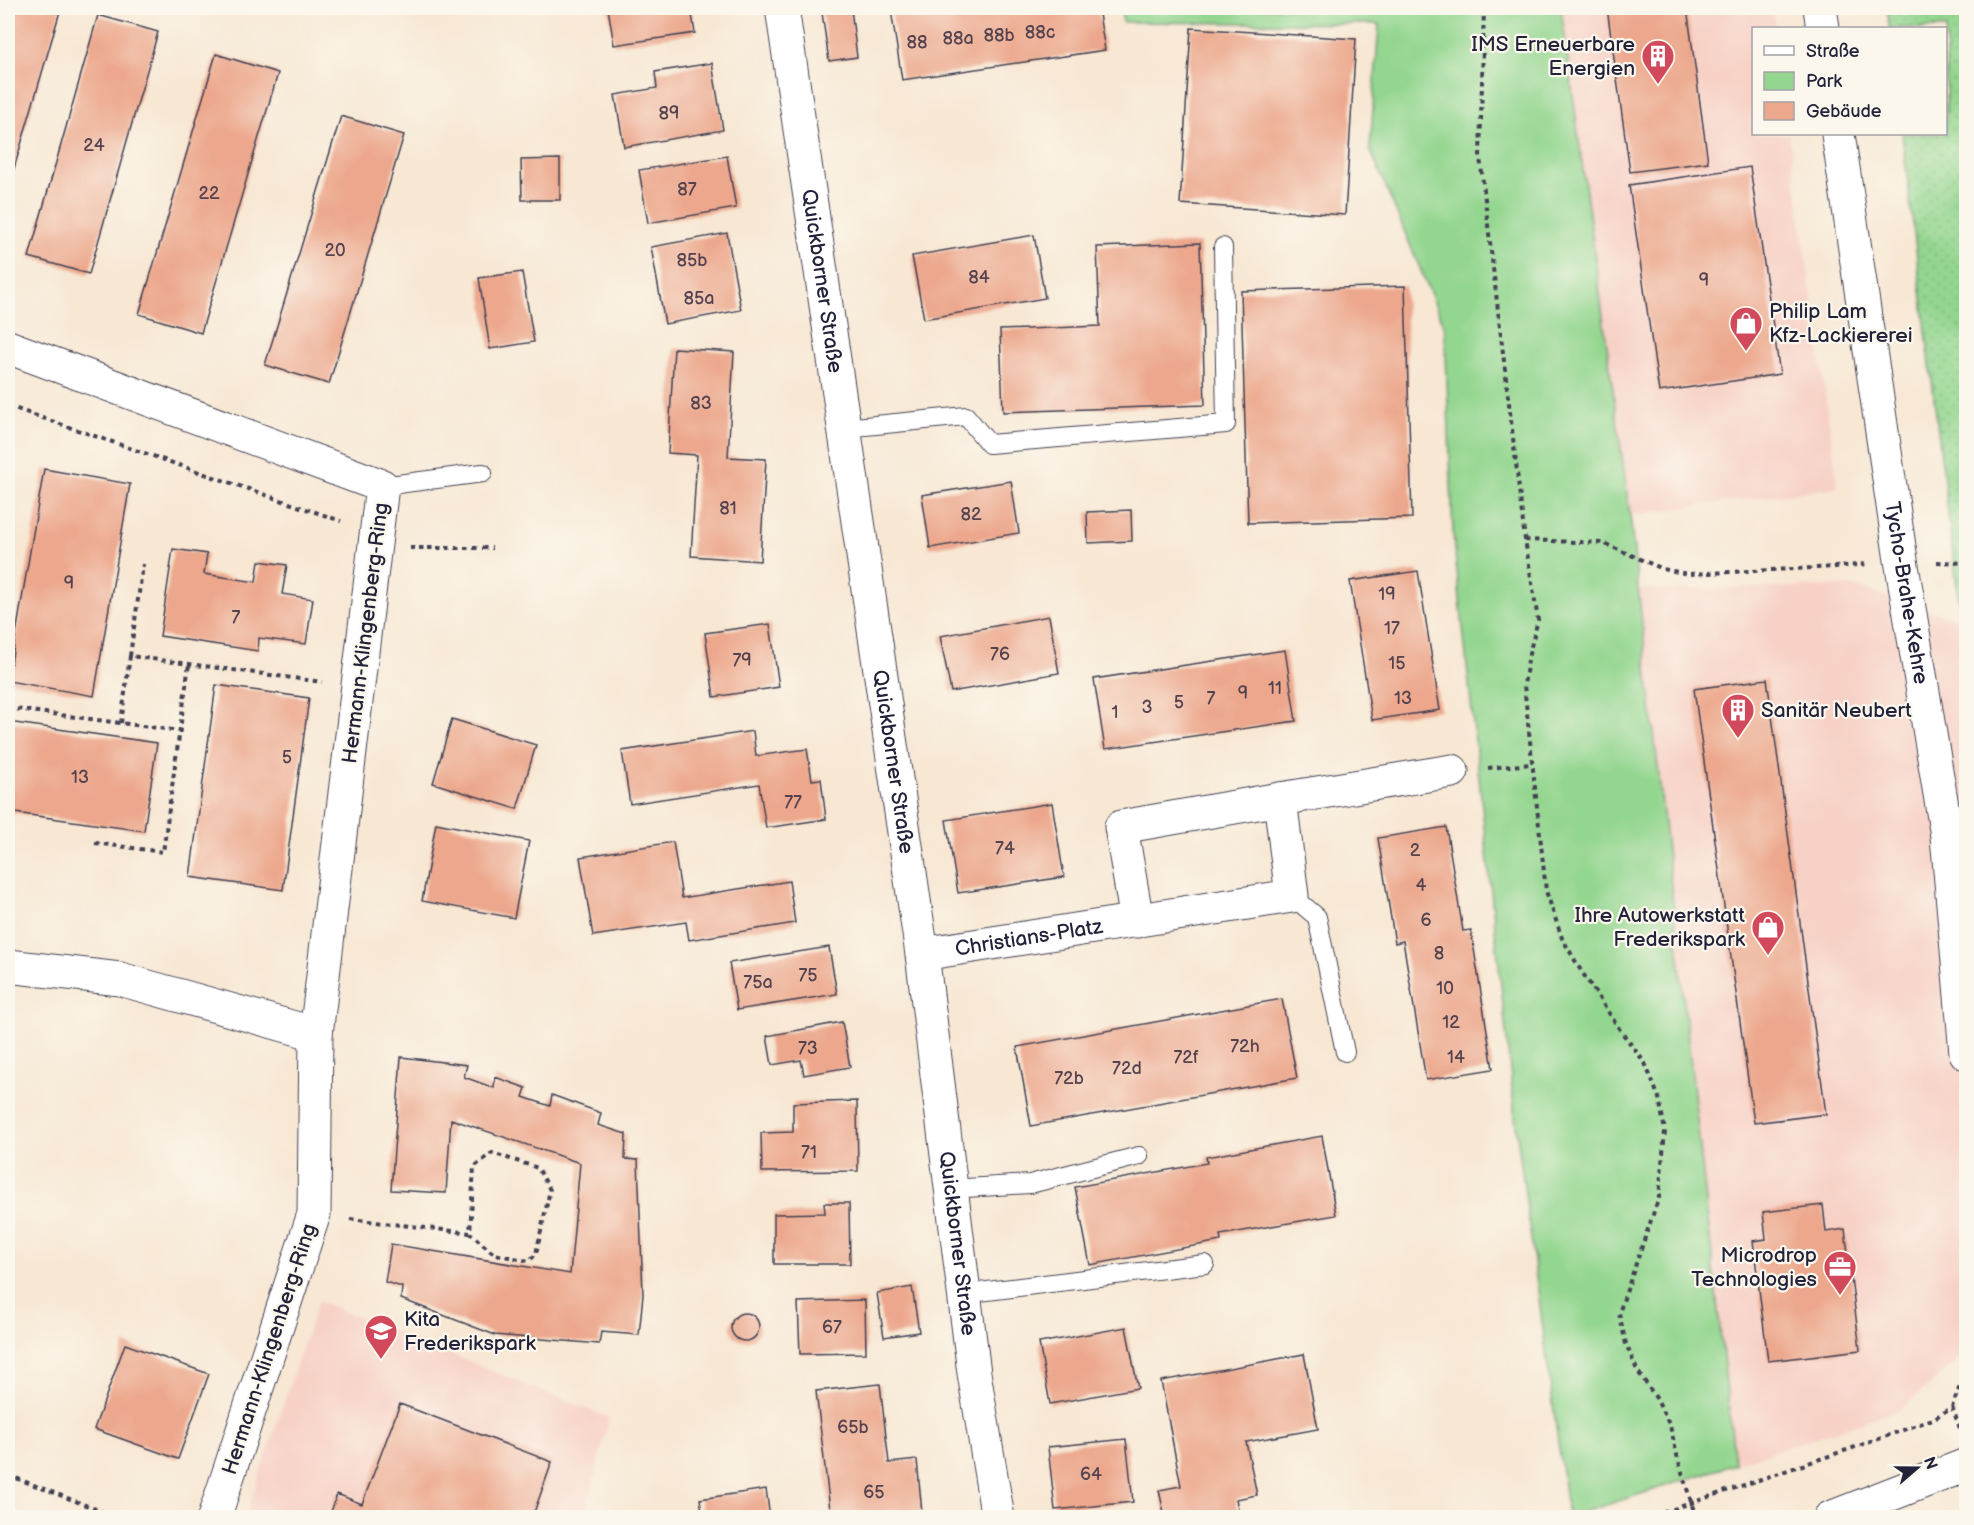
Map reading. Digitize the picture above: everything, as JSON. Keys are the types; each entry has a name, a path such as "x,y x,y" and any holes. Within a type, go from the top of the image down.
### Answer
{"street":[{"name":"Quickborner Straße","path":"782,8 922,954 963,1294 998,1518"},
{"path":"1820,8 1823,27"},
{"name":"Tycho-Brahe-Kehre","path":"1838,135 1901,560 1947,836 1966,1053"},
{"name":"Hermann-Klingenberg-Ring","path":"8,347 382,486 316,1034 314,1214 214,1518"},
{"path":"1137,921 1121,827 1452,771"},
{"path":"1280,799 1292,896"},
{"name":"Christians-Platz","path":"922,954 1292,896"},
{"path":"8,966 120,979 316,1034"},
{"path":"1830,1518 1965,1451"}],"lane":[{"path":"845,428 966,416 989,444 1226,424 1223,247"},
{"path":"382,486 483,472"},
{"path":"1292,896 1317,917 1345,1052"},
{"path":"950,1189 1030,1184 1139,1156"},
{"path":"963,1294 1205,1264"}],"path":[{"path":"1484,8 1480,157 1526,540 1538,620 1524,686 1546,891 1562,938 1620,1030 1645,1063 1659,1098 1665,1131 1659,1197 1619,1313 1626,1344 1637,1370 1656,1398 1670,1426 1696,1518"},
{"path":"8,406 377,533 407,548 492,548"},
{"path":"1526,540 1603,543 1663,569 1688,574 1835,567 1901,560 1966,563"},
{"path":"121,723 143,564"},
{"path":"130,656 358,686"},
{"path":"95,843 164,852 189,664"},
{"path":"8,708 180,731"},
{"path":"1452,771 1532,764"},
{"path":"314,1214 470,1233 494,1254 529,1261 536,1254 550,1190 538,1168 492,1153 474,1167 470,1233"},
{"path":"1647,1518 1933,1419 1952,1407 1960,1386 1966,1383"},
{"path":"1952,1407 1965,1451"},
{"path":"8,1475 119,1518"}],"shaded area":[{"path":"1561,8 1772,8 1775,27 1752,27 1752,135 1789,135 1838,487 1630,515"},
{"path":"1854,586 1966,620 1966,1354 1901,1409 1735,1464 1638,590"},
{"name":"Kita Frederikspark","path":"318,1301 609,1418 585,1517 245,1518"}],"green space":[{"path":"1120,8 1561,8 1630,515 1735,1464 1568,1517 1516,1126 1453,534 1445,328 1370,149 1379,24 1123,22"},
{"path":"1887,8 1966,8 1966,620 1961,620 1902,135 1947,135 1947,27 1889,27"}],"building":[{"path":"8,8 61,8 8,189"},
{"path":"608,8 691,8 695,33 614,45"},
{"path":"910,8 1098,8 1105,50 902,80 891,10"},
{"name":"IMS Erneuerbare Energien","path":"1607,8 1687,8 1708,162 1630,172"},
{"path":"851,9 857,57 829,61 822,13"},
{"path":"98,15 158,32 89,274 29,257"},
{"path":"1191,28 1356,39 1345,215 1180,204"},
{"path":"216,54 278,73 201,333 139,314"},
{"path":"712,63 723,130 624,147 615,95 657,88 655,72"},
{"path":"341,116 404,135 329,384 265,365"},
{"path":"727,156 736,208 648,223 639,170"},
{"path":"560,159 560,200 522,200 521,160"},
{"path":"1750,167 1780,374 1659,392 1629,185"},
{"path":"727,233 741,310 665,324 651,247"},
{"path":"1034,235 1045,298 924,319 912,256"},
{"path":"1200,243 1205,405 1003,412 1000,330 1100,326 1097,247"},
{"path":"522,272 534,342 490,349 479,278"},
{"path":"1405,286 1412,518 1248,523 1241,291"},
{"path":"674,348 734,352 728,457 766,459 760,561 691,556 697,455 668,453"},
{"path":"44,469 130,484 94,696 8,681"},
{"path":"1011,481 1019,533 930,548 922,495"},
{"path":"1131,510 1132,541 1088,543 1087,512"},
{"path":"173,549 207,554 204,574 256,582 259,561 287,565 282,594 313,599 306,644 259,638 258,651 160,636"},
{"path":"1418,571 1440,710 1372,720 1350,581"},
{"path":"1049,616 1059,673 951,692 940,636"},
{"path":"770,624 779,687 714,697 705,633"},
{"path":"1285,650 1296,721 1105,749 1094,679"},
{"name":"Ihre Autowerkstatt Frederikspark","path":"1767,679 1826,1114 1754,1123 1694,689"},
{"path":"216,685 309,698 283,890 190,877"},
{"path":"452,719 536,745 517,809 433,783"},
{"path":"8,722 157,743 144,831 8,812"},
{"path":"753,731 756,756 807,749 812,780 821,779 826,819 766,828 759,784 630,804 622,751"},
{"path":"1052,803 1064,877 958,893 946,820"},
{"path":"436,823 529,841 514,918 422,901"},
{"path":"1446,827 1463,931 1471,930 1493,1069 1426,1080 1403,941 1395,943 1378,838"},
{"path":"673,842 682,898 789,881 795,923 689,940 686,922 593,936 580,857"},
{"path":"829,947 837,994 737,1010 729,963"},
{"path":"1282,999 1297,1078 1031,1126 1017,1047"},
{"path":"842,1022 850,1067 804,1075 801,1060 772,1065 767,1036"},
{"path":"401,1057 467,1065 464,1077 494,1088 495,1077 526,1088 523,1097 550,1106 552,1095 601,1113 598,1125 626,1134 625,1159 638,1160 643,1295 639,1335 601,1332 599,1344 495,1335 401,1299 402,1287 385,1282 391,1244 570,1274 580,1163 451,1119 446,1193 391,1190"},
{"path":"857,1101 858,1171 762,1172 761,1133 793,1132 793,1103"},
{"path":"1322,1136 1336,1215 1220,1235 1221,1241 1090,1265 1075,1187 1207,1163 1206,1157"},
{"path":"824,1203 849,1203 850,1264 774,1264 774,1214 825,1213"},
{"path":"1823,1205 1826,1232 1845,1229 1860,1350 1768,1361 1753,1241 1766,1239 1763,1212"},
{"path":"912,1287 919,1332 884,1337 877,1293"},
{"path":"865,1300 866,1353 800,1354 798,1302"},
{"path":"745,1313 755,1317 759,1327 755,1337 745,1341 735,1337 731,1327 735,1317"},
{"path":"1126,1327 1138,1388 1050,1404 1039,1343"},
{"path":"125,1344 209,1374 178,1459 94,1429"},
{"path":"1304,1354 1318,1429 1246,1442 1257,1495 1236,1499 1240,1518 1165,1518 1159,1490 1181,1486 1161,1381"},
{"path":"880,1384 889,1463 917,1460 922,1513 881,1518 831,1518 816,1391"},
{"path":"400,1404 552,1462 532,1518 329,1518 337,1494 362,1504"},
{"path":"1126,1439 1133,1502 1055,1510 1048,1447"},
{"path":"766,1489 770,1518 703,1518 700,1499"}],"place":[{"name":"IMS Erneuerbare Energien","path":"1658,85"},
{"name":"Philip Lam Kfz-Lackiererei","path":"1746,352"},
{"name":"Sanitär Neubert","path":"1738,739"},
{"name":"Ihre Autowerkstatt Frederikspark","path":"1768,956"},
{"name":"Microdrop Technologies","path":"1840,1296"},
{"name":"Kita Frederikspark","path":"381,1360"}]}
